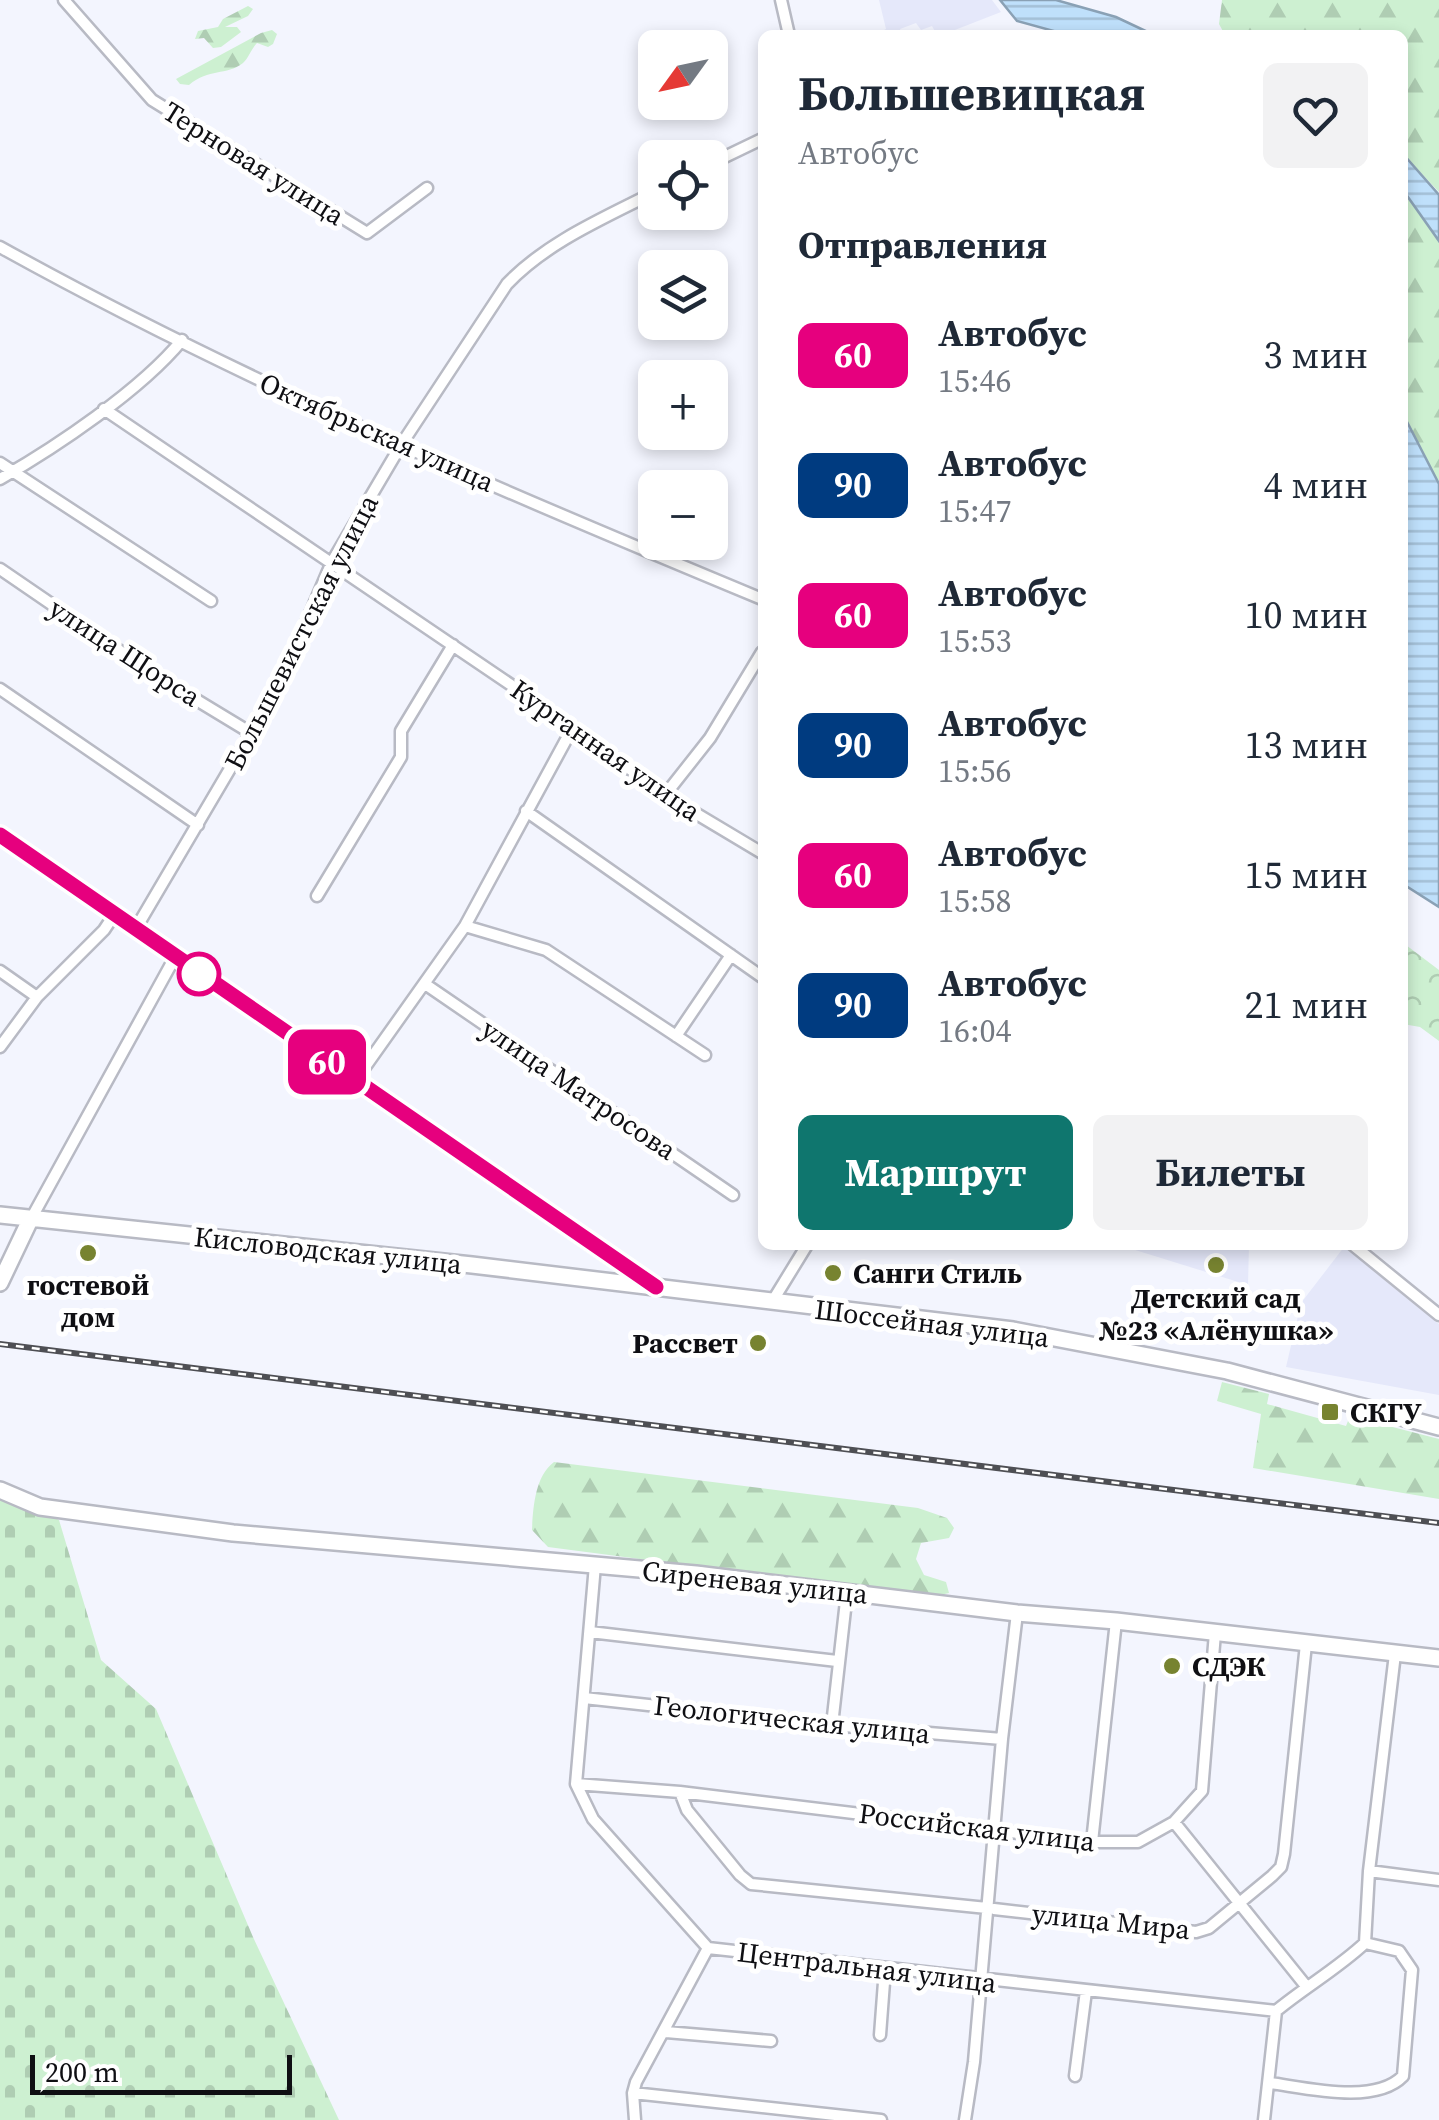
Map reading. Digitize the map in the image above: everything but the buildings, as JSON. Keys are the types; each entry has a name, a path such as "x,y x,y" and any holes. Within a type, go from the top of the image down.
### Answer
{"street":[{"name":"Терновая улица","path":"64,0 132,81 175,116 367,233 427,188"},
{"path":"781,0 789,30"},
{"path":"728,156 758,142"},
{"name":"Большевистская улица","path":"136,930 250,733 301,635 332,562 401,445 507,284 526,265 638,201"},
{"name":"Октябрьская улица","path":"0,247 300,401 758,597"},
{"path":"0,479 104,409 168,358 182,340"},
{"name":"Курганная улица","path":"104,409 453,644 665,796 758,851"},
{"path":"0,463 211,601"},
{"name":"улица Щорса","path":"0,569 152,673 250,733"},
{"path":"317,896 400,757 401,731 453,644"},
{"path":"665,796 710,738 758,659"},
{"path":"0,689 198,825"},
{"path":"355,1081 465,926 573,727"},
{"path":"526,811 758,974"},
{"path":"0,835 656,1287"},
{"path":"0,1047 38,997 114,915"},
{"path":"465,926 546,950 705,1055"},
{"path":"676,1036 731,955"},
{"path":"0,1283 30,1220 175,958"},
{"path":"0,971 38,997"},
{"name":"улица Матросова","path":"425,984 733,1195"},
{"name":"Кисловодская улица","path":"0,1216 656,1287"},
{"path":"772,1303 804,1250"},
{"path":"1359,1250 1439,1315"},
{"name":"Шоссейная улица","path":"656,1287 1033,1334 1227,1371 1439,1427"},
{"name":"Сиреневая улица","path":"0,1490 40,1507 70,1512 310,1541 696,1574 1439,1658"},
{"path":"576,1784 595,1566"},
{"path":"832,1725 847,1592"},
{"path":"966,2120 1017,1613"},
{"path":"1092,1842 1116,1621"},
{"path":"590,1632 837,1660"},
{"name":"Российская улица","path":"576,1784 680,1792 1092,1842 1138,1842 1174,1822 1202,1791 1215,1633"},
{"name":"улица Мира","path":"680,1792 687,1810 751,1884 1196,1932 1208,1928 1281,1867 1306,1644"},
{"path":"1264,2120 1276,2011 1306,1986 1338,1968 1365,1943 1369,1872 1394,1654"},
{"name":"Геологическая улица","path":"584,1698 1002,1739"},
{"name":"Центральная улица","path":"576,1784 593,1819 708,1948 1276,2011"},
{"path":"1174,1822 1306,1986"},
{"path":"1369,1872 1439,1880"},
{"path":"1270,2083 1334,2092 1385,2089 1403,2076 1412,1970 1399,1951 1365,1943"},
{"path":"635,2120 634,2093 708,1948"},
{"path":"880,2035 885,1969"},
{"path":"1075,2076 1086,1991"},
{"path":"666,2032 771,2041"},
{"path":"634,2093 881,2120"},
{"path":"739,2104 740,2120"}],"shaded area":[{"path":"879,0 992,0 1001,12 955,30 934,30 932,26 921,30 916,23 900,30 886,29"},
{"name":"Детский сад №23 «Алёнушка»","path":"1135,1250 1249,1250 1248,1285"},
{"name":"СКГУ","path":"1342,1250 1348,1250 1439,1324 1439,1395 1286,1367 1301,1303"}],"green space":[{"path":"1222,0 1439,0 1439,192 1408,159 1408,30 1222,30 1219,24"},
{"path":"248,6 253,9 248,16 225,27 237,27 241,32 221,47 213,48 204,38 195,39 198,31 218,27 223,19"},
{"path":"272,30 277,34 273,44 268,47 257,43 237,67 203,76 189,85 176,79 261,33"},
{"path":"1408,198 1439,241 1439,484 1408,424"},
{"path":"1408,947 1439,970 1439,1041 1420,1027 1408,1025"},
{"path":"1222,1382 1269,1394 1267,1404 1346,1426 1350,1416 1439,1439 1439,1499 1253,1468 1261,1414 1217,1401"},
{"path":"554,1462 918,1508 947,1518 954,1528 949,1538 921,1543 916,1559 924,1575 946,1582 949,1593 932,1597 548,1547 532,1530 532,1521 539,1484"},
{"path":"0,1491 59,1520 101,1660 156,1709 253,1937 339,2120 0,2120"}],"water":[{"path":"1000,0 1056,0 1116,17 1143,30 1050,30 1017,21"},
{"path":"1408,160 1439,195 1439,241 1408,197"},
{"path":"1408,424 1439,484 1439,907 1408,887"}],"railway":[{"path":"0,1344 1439,1523"}],"bus line":[{"name":"60","path":"0,835 656,1287"}],"place":[{"name":"гостевой дом","path":"88,1253"},
{"name":"Детский сад №23 «Алёнушка»","path":"1216,1265"},
{"name":"Санги Стиль","path":"833,1273"},
{"name":"Рассвет","path":"758,1343"},
{"name":"СКГУ","path":"1330,1412"},
{"name":"СДЭК","path":"1172,1666"}]}
